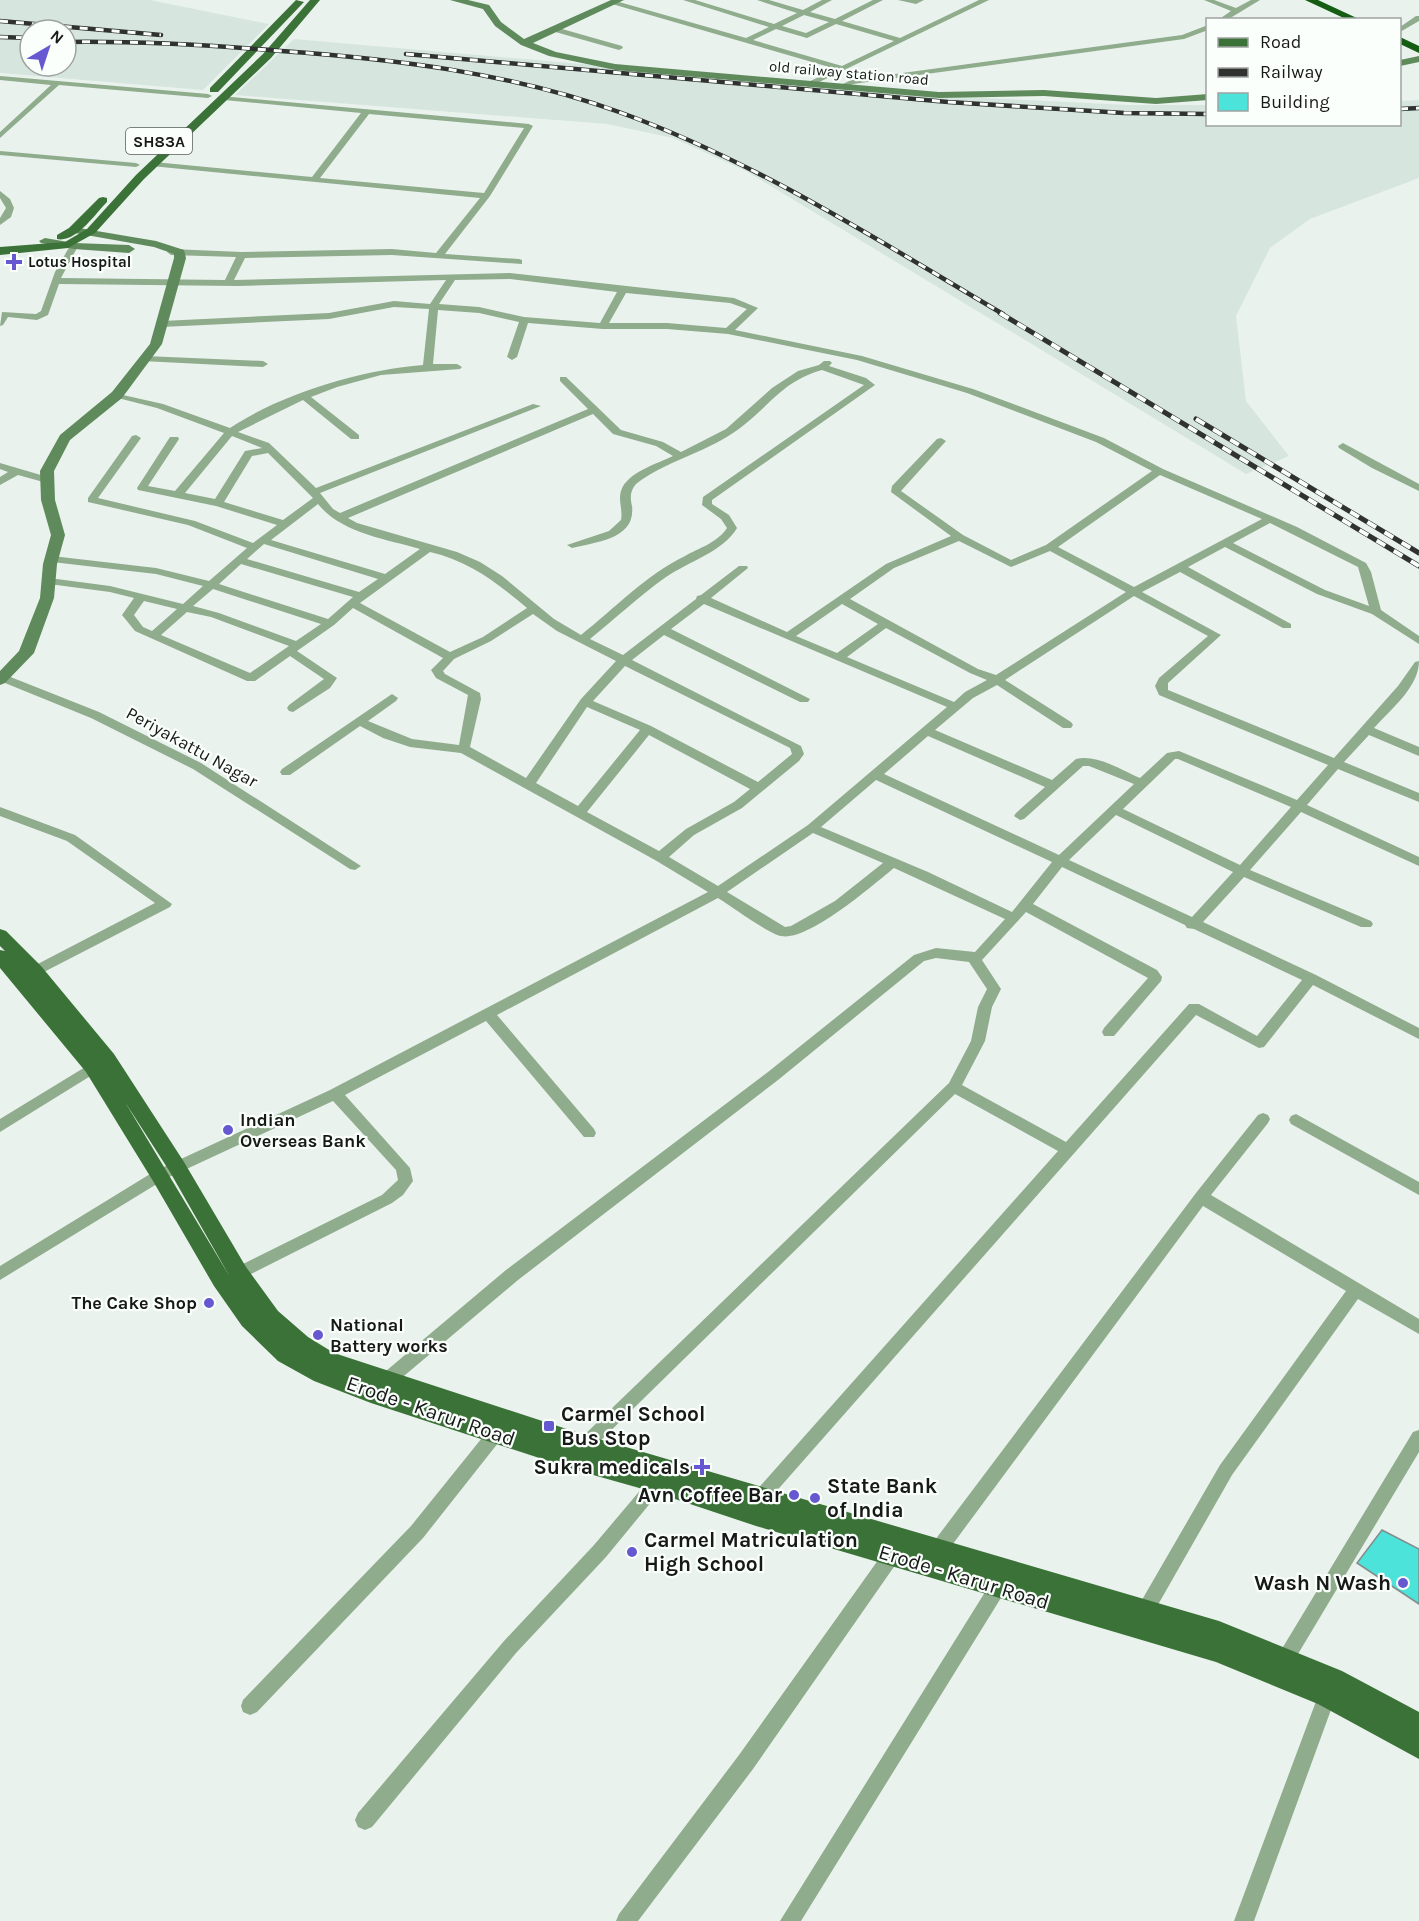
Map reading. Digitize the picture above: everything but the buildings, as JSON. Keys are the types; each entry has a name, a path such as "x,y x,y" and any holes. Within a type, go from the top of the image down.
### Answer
{"highway":[{"path":"1310,0 1352,18"},
{"path":"1401,41 1419,50"}],"main road":[{"path":"204,100 300,0"},
{"name":"SH83A","path":"0,251 71,245 91,231 150,159 224,98 267,56 315,0"},
{"name":"SH83A","path":"0,244 45,241 74,230 136,165 150,159"},
{"name":"Erode - Karur Road","path":"0,935 35,971 100,1063 168,1171 271,1317 300,1343 327,1360 585,1445 663,1475 756,1516 1217,1651 1327,1696 1419,1747"},
{"name":"Erode - Karur Road","path":"0,956 100,1063"},
{"name":"Erode - Karur Road","path":"168,1171 222,1280 249,1320 286,1355 322,1374 379,1396 579,1461 663,1475 760,1498 1219,1632 1333,1678 1419,1725"}],"street":[{"name":"old railway station road","path":"455,0 486,7 498,24 524,44 563,56 615,67 939,95 1044,93 1156,101 1206,97"},
{"path":"687,0 807,36 879,0"},
{"path":"761,0 901,41"},
{"path":"748,39 828,0"},
{"path":"902,0 916,2 920,0"},
{"path":"809,85 985,0"},
{"path":"1208,0 1237,11"},
{"path":"1225,18 1256,0"},
{"path":"524,44 617,1 841,68"},
{"path":"1401,29 1419,18"},
{"path":"841,87 851,82 1184,37 1206,28"},
{"path":"555,29 619,48"},
{"path":"1401,63 1419,59"},
{"path":"0,78 204,100"},
{"path":"0,136 57,83"},
{"path":"224,98 528,126 486,196 440,254"},
{"path":"315,179 367,111"},
{"path":"0,153 136,165"},
{"path":"150,159 315,179 486,196"},
{"path":"0,194 9,201 11,207 6,219 0,222"},
{"path":"74,230 156,243 177,254"},
{"path":"45,241 177,254 242,255 320,252 440,254 519,262"},
{"path":"0,323 4,314 32,316 43,314 71,245"},
{"path":"2,679 26,653 47,597 58,534 48,500 47,471 65,438 117,395 156,344 173,282 177,254"},
{"path":"229,282 242,255"},
{"path":"57,281 229,282 510,276 731,300 753,308 728,331"},
{"path":"428,366 434,305 451,279"},
{"path":"603,326 623,290"},
{"path":"162,324 330,316 394,304 434,305 479,310 524,320 728,331 830,352 900,369 980,394 1100,440 1159,471 1270,519 1362,565 1366,572 1376,612"},
{"path":"512,357 524,320"},
{"path":"822,367 828,362 830,352"},
{"path":"145,359 262,364"},
{"path":"178,495 230,432 276,408 365,374 428,366 458,367"},
{"path":"572,545 617,531 625,524 628,515 626,493 628,486 639,477 730,431 764,398 806,370 822,367 863,380 870,385 707,499 707,505 729,521 732,528 730,532 718,542 674,566 582,640"},
{"path":"563,379 617,432 659,444 682,457"},
{"path":"117,395 160,406 266,446 340,517 353,525 477,564 499,579 545,619 623,661 795,746 798,754 795,758 757,787 738,805 690,832 660,857"},
{"path":"305,397 355,437"},
{"path":"153,636 316,495 536,406"},
{"path":"340,517 594,410"},
{"path":"136,438 92,500 190,523 387,578"},
{"path":"174,439 142,488 218,503 285,524"},
{"path":"941,441 896,490 959,537 1011,564 1050,547 1159,471"},
{"path":"1343,446 1419,488"},
{"path":"218,503 248,455 256,451 270,450"},
{"path":"0,466 47,480"},
{"path":"0,482 16,471"},
{"path":"0,1274 168,1171 335,1094 717,893 812,828 954,706 1135,591 1270,519"},
{"path":"788,637 890,566 959,537"},
{"path":"1225,543 1321,592 1376,612 1419,641"},
{"path":"1050,547 1216,636 1163,681 1161,686 1163,692 1419,798"},
{"path":"141,597 128,615 132,623 153,636 251,678 330,623 357,600 428,548"},
{"path":"52,559 156,571 212,585 330,623"},
{"path":"240,560 357,600 450,657"},
{"path":"528,784 585,702 623,661 701,598 743,568"},
{"path":"1181,568 1287,626"},
{"path":"49,580 110,589 215,615 293,648 331,678 326,685 293,708"},
{"path":"701,598 954,706"},
{"path":"841,599 974,671 997,680 1067,725"},
{"path":"464,749 475,699 471,690 446,680 437,672 439,666 450,657 487,639 533,609"},
{"path":"838,658 886,623"},
{"path":"663,630 804,699"},
{"path":"1192,924 1242,872 1402,689 1419,664"},
{"name":"Periyakattu Nagar","path":"2,679 95,715 197,766 355,866"},
{"path":"286,772 392,698"},
{"path":"585,702 647,729 757,787"},
{"path":"359,721 410,743 464,749 660,857 779,930 791,932 847,899 892,862"},
{"path":"580,812 647,729"},
{"path":"1366,729 1419,752"},
{"path":"926,731 1054,786"},
{"path":"386,1381 512,1275 773,1076 919,958 939,952 974,957 982,952 1014,918 1061,860 1169,758 1177,754 1299,806 1419,862"},
{"path":"1020,816 1077,765 1085,761 1141,783"},
{"path":"876,775 1311,978 1419,1034"},
{"path":"1113,809 1242,872 1366,924"},
{"path":"0,811 71,838 165,904 35,971"},
{"path":"812,828 1014,918"},
{"path":"1024,905 1152,973 1155,977 1154,981 1108,1032"},
{"path":"585,1445 954,1087 978,1041 985,1007 994,989 993,984 977,966 974,957"},
{"path":"760,1498 1194,1008 1258,1043 1311,978"},
{"path":"488,1014 589,1133"},
{"path":"0,1126 100,1063"},
{"path":"954,1087 1068,1150"},
{"path":"239,1273 387,1199 406,1181 403,1168 335,1094"},
{"path":"938,1550 1201,1197 1263,1119"},
{"path":"1296,1120 1419,1189"},
{"path":"1201,1197 1419,1327"},
{"path":"1145,1611 1226,1470 1356,1289"},
{"path":"250,1706 417,1533 496,1433"},
{"path":"1286,1658 1419,1437"},
{"path":"365,1820 510,1647 600,1551 663,1475"},
{"path":"626,1921 747,1762 892,1555"},
{"path":"790,1921 998,1587"},
{"path":"1244,1921 1327,1696"}],"shaded area":[{"path":"0,0 150,0 269,24 203,90 60,78 78,78 78,18 18,18 18,75 0,73"},
{"path":"294,39 964,97 1129,105 1206,105 1206,126 1401,126 1401,101 1419,100 1419,178 1310,219 1270,248 1236,316 1246,401 1289,456 1246,474 746,171 673,138 607,124 235,95"}],"railway":[{"path":"0,21 161,35"},
{"path":"0,37 18,38"},
{"path":"78,42 200,45 366,58 494,78 578,99 669,132 768,178 1003,314"},
{"path":"406,54 948,102 1124,113 1206,114"},
{"path":"1401,109 1419,108"},
{"path":"1000,313 1419,566"},
{"path":"1196,419 1419,553"}],"place":[{"name":"Lotus Hospital","path":"14,262"},
{"name":"Indian Overseas Bank","path":"228,1130"},
{"name":"The Cake Shop","path":"209,1303"},
{"name":"National Battery works","path":"318,1335"},
{"name":"Carmel School Bus Stop","path":"549,1426"},
{"name":"Sukra medicals","path":"702,1467"},
{"name":"Avn Coffee Bar","path":"794,1495"},
{"name":"State Bank of India","path":"815,1498"},
{"name":"Carmel Matriculation High School","path":"632,1552"},
{"name":"Wash N Wash","path":"1403,1583"}]}
